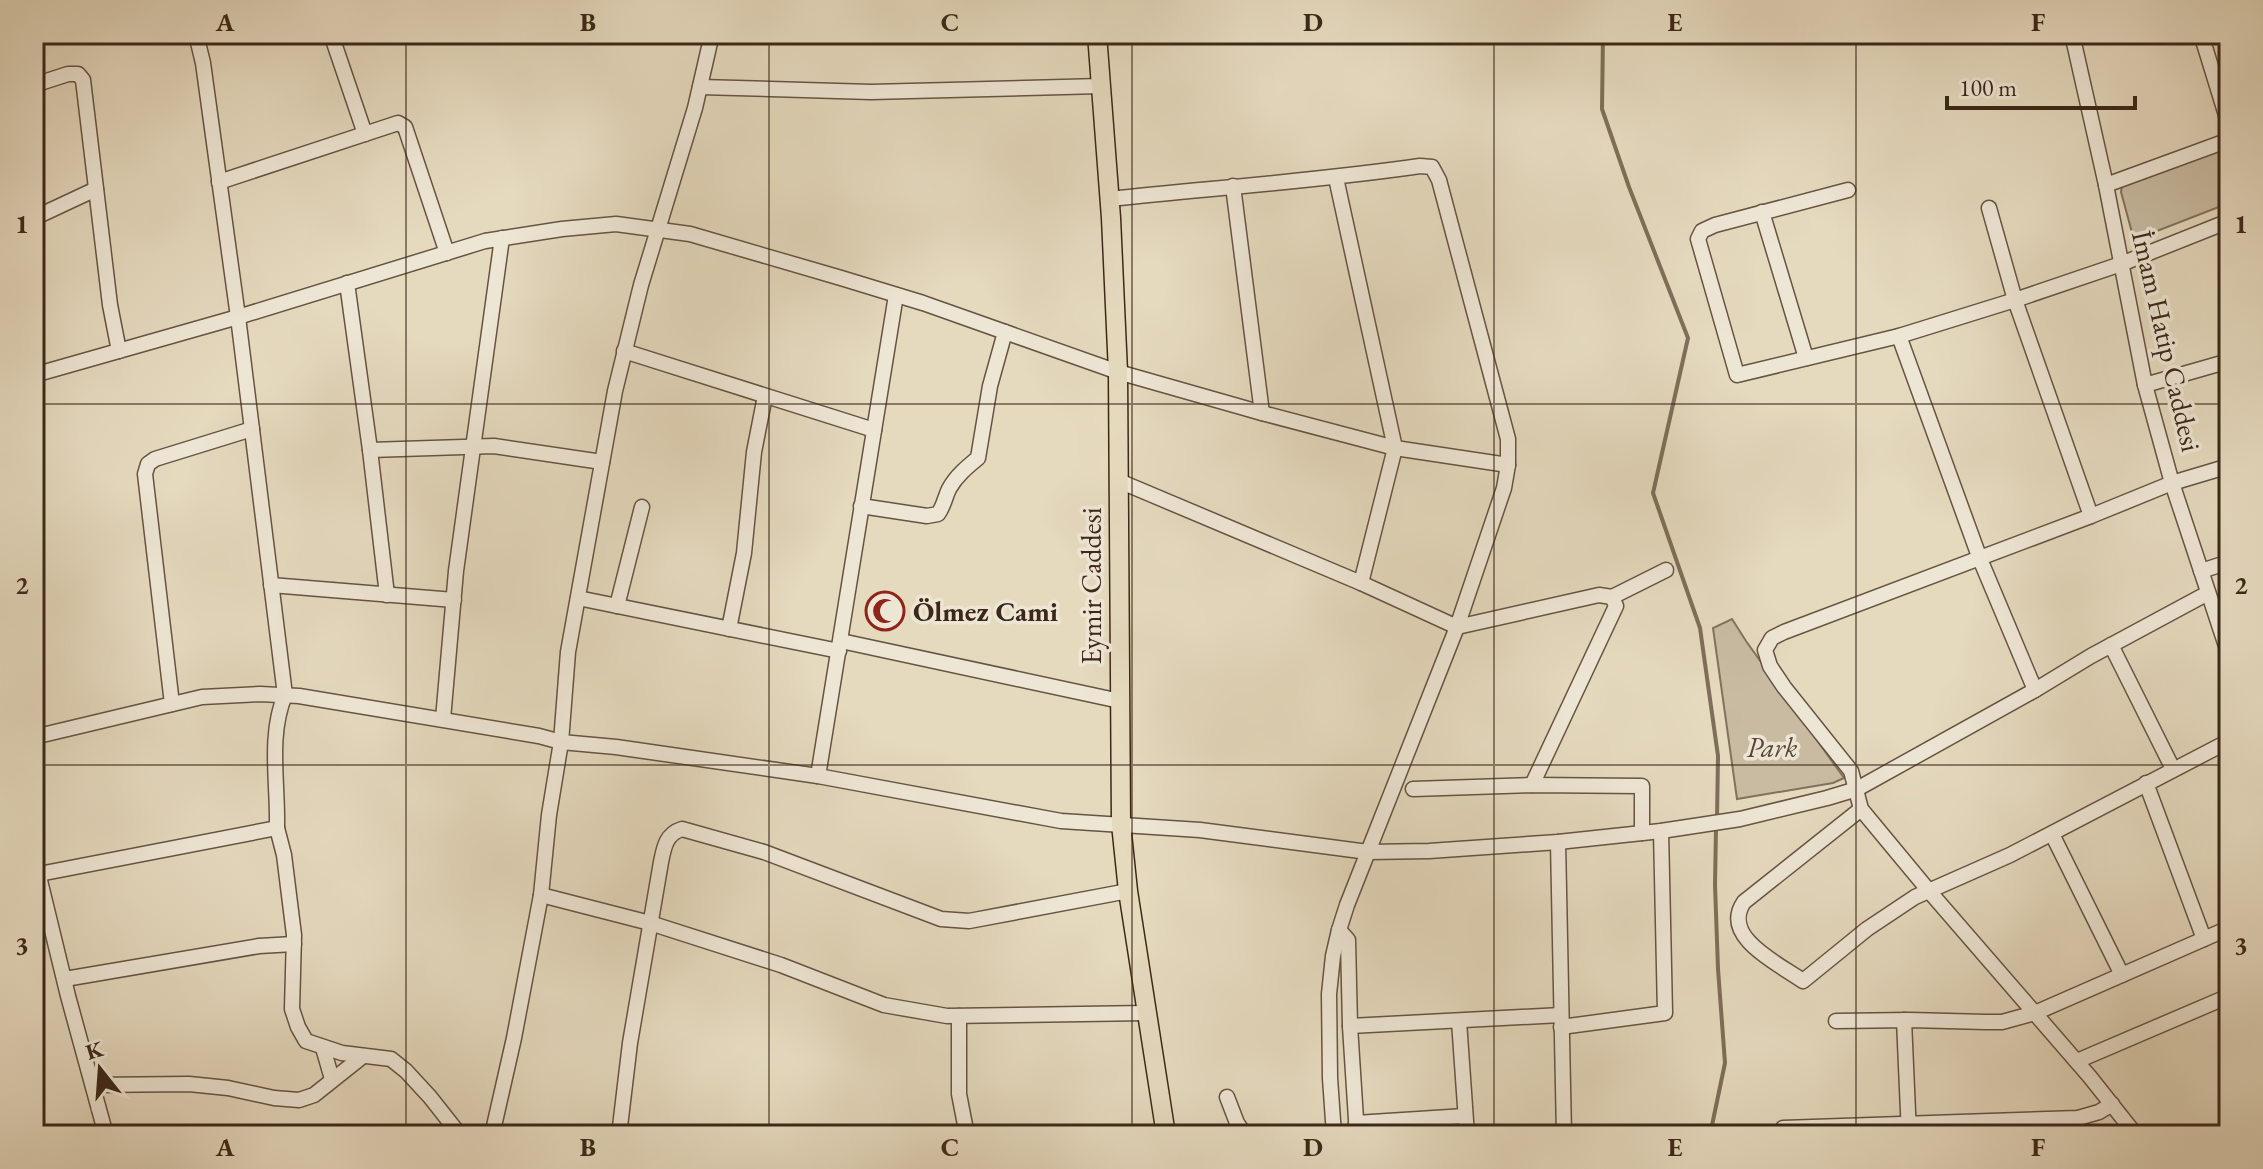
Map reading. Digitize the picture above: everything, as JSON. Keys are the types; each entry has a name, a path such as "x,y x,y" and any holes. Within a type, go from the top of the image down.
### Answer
{"main road":[{"name":"Eymir Caddesi","path":"1097,34 1110,199 1118,372 1121,824 1128,891 1166,1135"}],"street":[{"path":"196,34 203,63 238,317 285,695 279,711 276,737 277,828 284,855 294,944 292,1009 306,1041 323,1048 391,1059 430,1097 460,1135"},
{"path":"331,34 365,134"},
{"path":"492,1135 541,895 549,815 561,742 568,652 615,391 641,285 700,87 712,34"},
{"name":"İmam Hatip Caddesi","path":"2072,34 2106,185 2145,385 2172,483 2229,655"},
{"path":"2201,34 2229,125"},
{"path":"34,85 68,74 78,74 83,80 110,305 119,351"},
{"path":"700,87 871,92 1101,86"},
{"path":"219,182 398,123 405,127 447,253"},
{"path":"2106,185 2229,140"},
{"path":"1110,199 1432,167 1436,171 1508,439 1504,488 1457,627 1339,930 1329,994 1334,1135"},
{"path":"1336,178 1395,448 1361,583"},
{"path":"1233,186 1262,413"},
{"path":"34,218 96,189"},
{"path":"1848,190 1702,231 1698,239 1737,375 1899,336 2015,300 2121,264 2229,221"},
{"path":"1989,208 2015,300 2091,516"},
{"path":"1762,212 1806,358"},
{"path":"34,375 238,317 485,241 616,224 690,234 896,295 1118,372 1262,413 1395,448 1508,465"},
{"path":"443,719 454,600 502,238"},
{"path":"347,283 387,595"},
{"path":"818,776 896,295"},
{"path":"861,506 927,516 938,514 948,491 963,470 978,458 990,386 1005,332"},
{"path":"1899,336 1980,559 2035,690"},
{"path":"624,351 874,430"},
{"path":"2145,385 2229,361"},
{"path":"729,629 744,553 754,452 765,396"},
{"path":"172,704 145,474 148,464 155,459 252,429"},
{"path":"370,450 494,446 602,462"},
{"path":"2136,1135 2077,1061 1861,809 1851,771 1784,687 1770,666 1765,650 1772,638 1784,632 2172,483 2229,466"},
{"path":"1119,481 1457,627 1599,595 1612,597 1666,570"},
{"path":"617,606 642,507"},
{"path":"2201,571 2229,562"},
{"path":"271,585 454,600"},
{"path":"34,737 202,697 299,696 561,742 818,776 1061,821 1200,830 1368,852 1429,851 1558,842 1702,826 1857,789 2208,593"},
{"path":"1532,785 1616,606 1612,597"},
{"path":"578,598 1120,701"},
{"path":"2111,645 2173,769"},
{"path":"1861,809 1744,902 1738,911 1737,922 1752,946 1803,981 1867,929 1915,897 2052,834 2229,741"},
{"path":"2146,783 2204,939"},
{"path":"1413,789 1532,785 1642,786 1642,833"},
{"path":"36,874 277,828"},
{"path":"619,1135 630,1043 650,923 665,844 674,832 682,829 764,852 941,919 969,921 1128,891"},
{"path":"1350,1026 1459,1021 1561,1021 1665,1013 1661,831"},
{"path":"2052,834 2122,975"},
{"path":"1558,842 1564,1135"},
{"path":"34,856 36,874 106,1135"},
{"path":"541,895 650,923 781,965 884,1005 947,1016 1147,1013"},
{"path":"1836,1021 2002,1022 2035,1013 2229,928"},
{"path":"1339,930 1348,940 1357,1129 1465,1116"},
{"path":"65,979 259,946 294,944"},
{"path":"2077,1061 2229,996"},
{"path":"959,1016 959,1094 967,1135"},
{"path":"1904,1020 1909,1129"},
{"path":"1459,1021 1467,1135"},
{"path":"323,1048 332,1079"},
{"path":"93,1085 189,1084 299,1100 314,1095 363,1056"},
{"path":"1227,1097 1237,1123 1245,1135 1249,1135"},
{"path":"1783,1128 1909,1129 2078,1118 2099,1112 2112,1104"}],"green space":[{"path":"2229,147 2229,203 2134,240 2122,186"},
{"name":"Park","path":"1732,619 1844,778 1833,783 1737,799 1713,628"}],"waterway":[{"path":"1603,34 1602,109 1688,338 1653,493 1700,628 1718,756 1717,819"},
{"path":"1710,1135 1725,1063 1718,969 1716,828"}],"place":[{"name":"Ölmez Cami","path":"885,611"}]}
